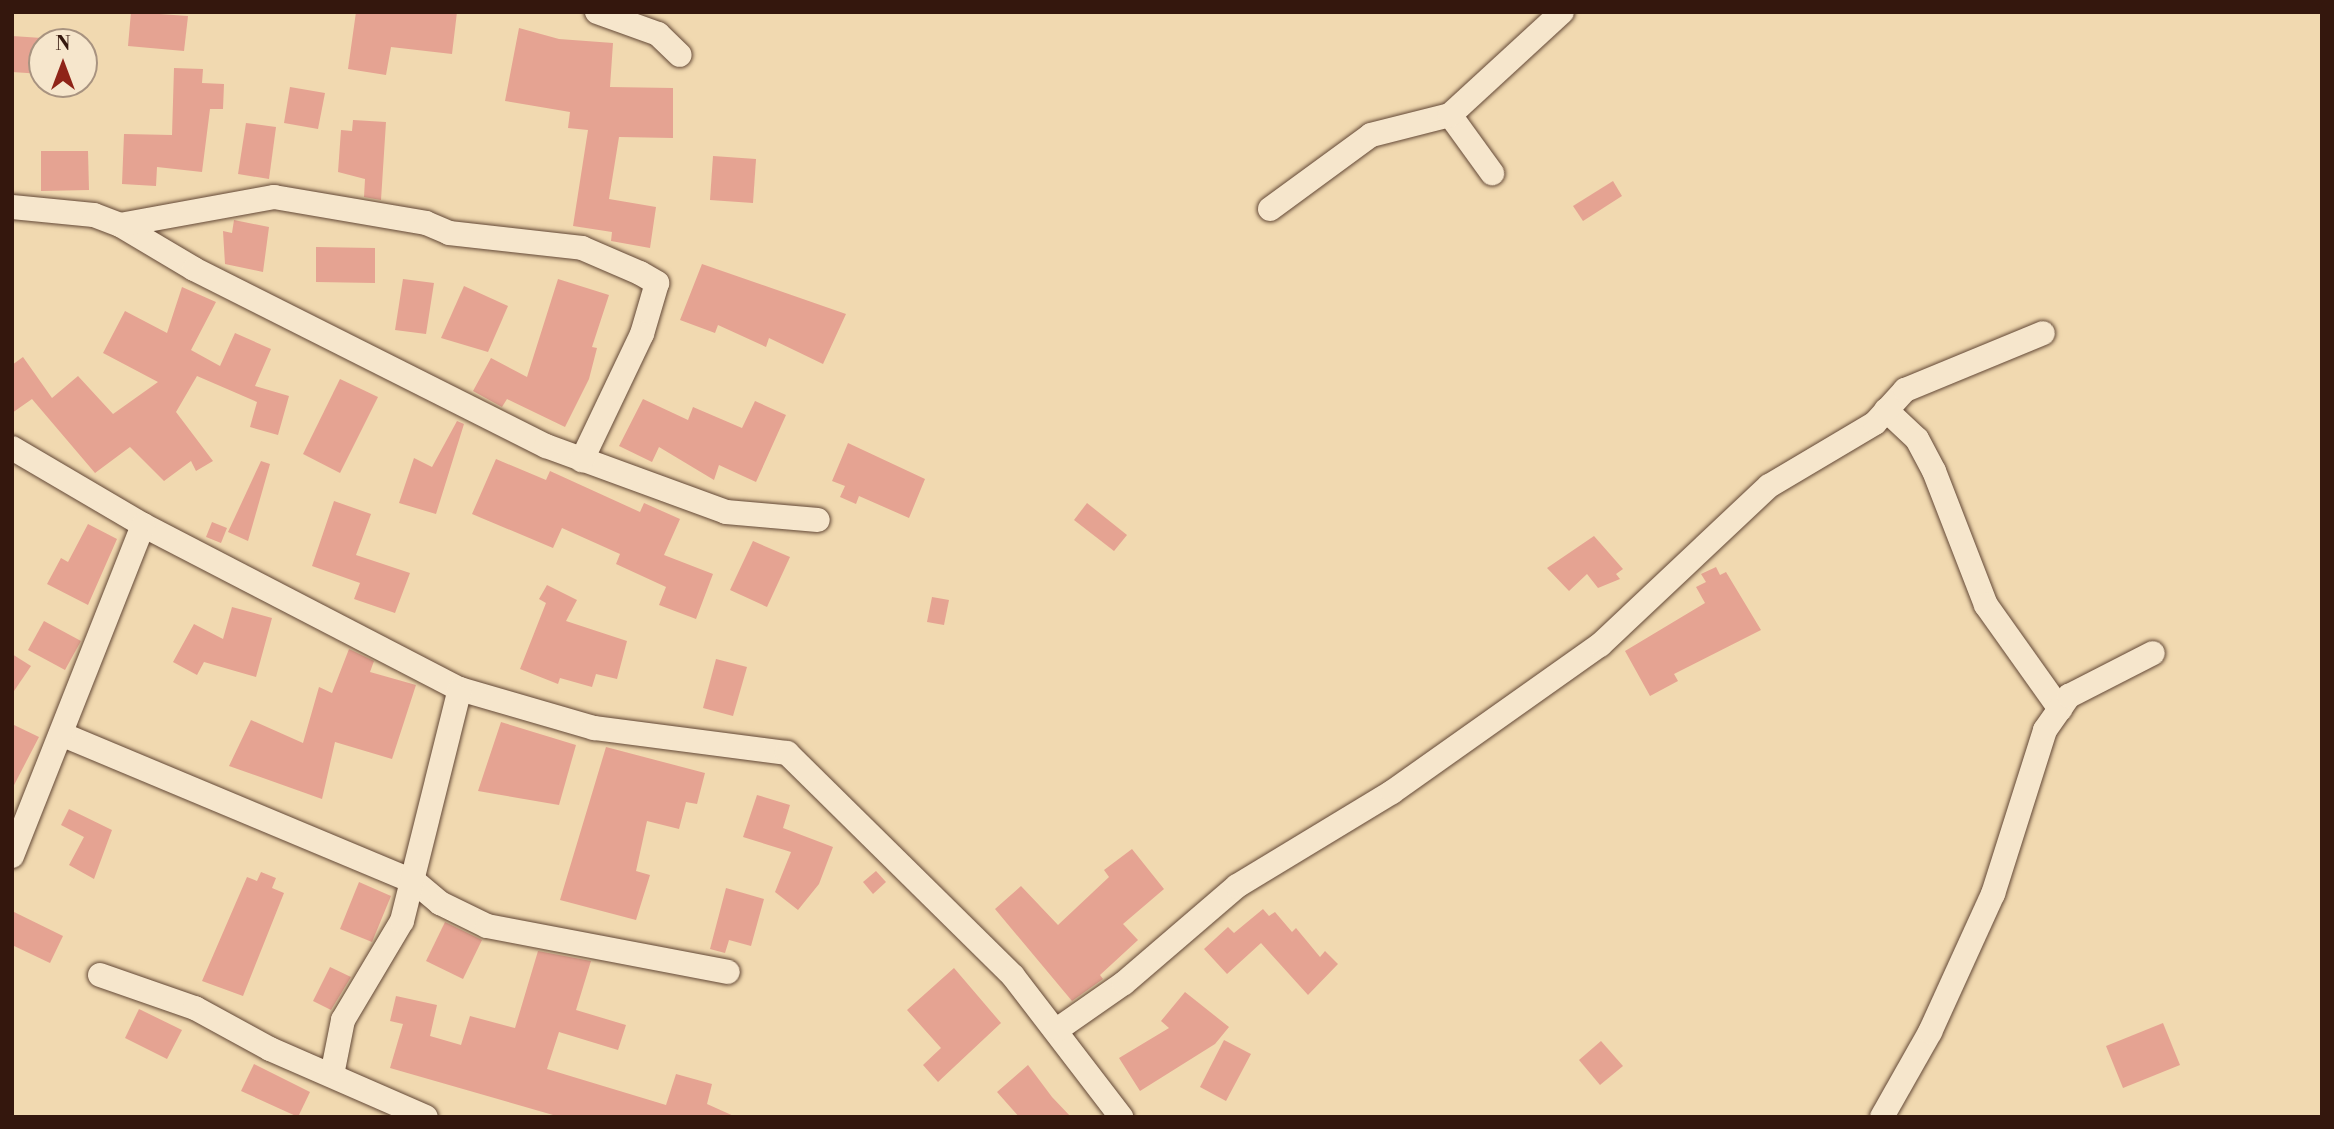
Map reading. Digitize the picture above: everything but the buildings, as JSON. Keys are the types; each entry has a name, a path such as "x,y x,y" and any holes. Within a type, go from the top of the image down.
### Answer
{"street":[{"path":"597,12 658,34 680,55"},
{"path":"1270,209 1371,135 1450,115 1562,12"},
{"path":"1450,115 1492,173"},
{"path":"120,225 274,197 426,223 449,233 582,248 640,272 657,283 642,334 582,460"},
{"path":"12,207 94,215 120,225 386,367 582,460 726,512 781,521 818,520"},
{"path":"1058,1029 1124,984 1237,886 1392,792 1600,645 1769,486 1886,410 1905,390 2043,333"},
{"path":"1886,410 1917,439 1934,471 1986,605 2060,709"},
{"path":"12,448 143,525 460,689 594,728 787,753 1058,1029 1121,1117"},
{"path":"12,856 61,734 84,662 143,525"},
{"path":"1882,1117 1930,1032 1993,894 2045,730 2069,696 2153,653"},
{"path":"332,1074 343,1020 388,953 415,882 460,689"},
{"path":"61,734 415,882 440,904 487,926 729,972"},
{"path":"100,975 195,1008 426,1117"}]}
